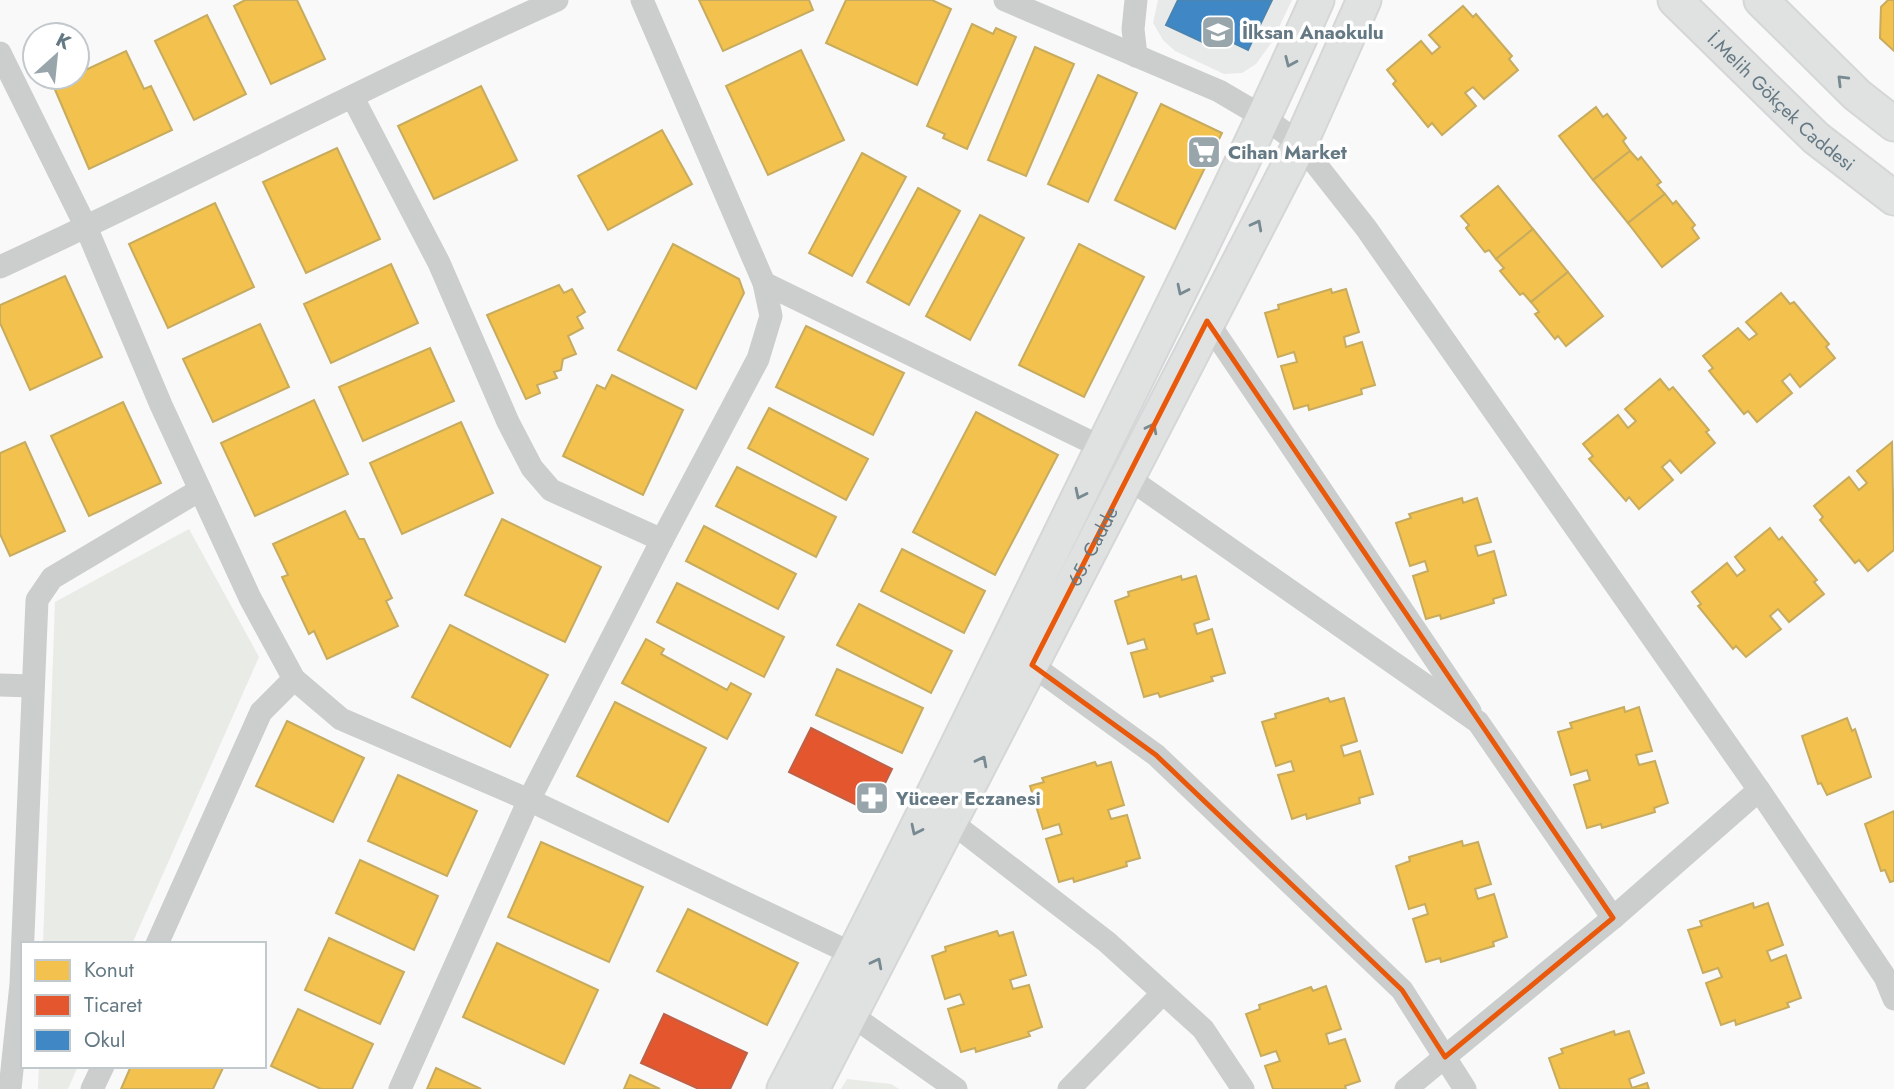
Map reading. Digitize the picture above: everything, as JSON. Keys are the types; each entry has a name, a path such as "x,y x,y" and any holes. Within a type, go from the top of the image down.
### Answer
{"main road":[{"name":"65. Cadde","path":"784,1089 855,955 1265,118 1317,0"},
{"name":"65. Cadde","path":"812,1089 1206,321 1300,144 1364,0"},
{"name":"İ.Melih Gökçek Caddesi","path":"1675,0 1816,138 1894,198"},
{"path":"1773,4 1857,95 1894,124"}],"street":[{"path":"0,267 352,98 427,58 557,0"},
{"path":"400,1089 529,800 758,359 771,316 764,284 642,0"},
{"path":"1005,0 1219,91 1265,118 1300,144 1366,228 1759,790 1885,977 1894,999"},
{"path":"1136,0 1133,29 1136,56"},
{"path":"0,53 86,228 200,491 250,598 295,679 341,719 529,800 855,955"},
{"path":"352,98 439,262 508,422 532,468 551,490 662,540"},
{"path":"764,284 1102,448"},
{"path":"1206,321 1613,918"},
{"path":"1127,477 1478,722"},
{"path":"23,942 37,600 52,578 200,491"},
{"path":"1031,665 1156,755 1402,990 1465,1089"},
{"path":"159,942 261,712 295,679"},
{"path":"0,685 33,686"},
{"path":"1406,1089 1613,918 1759,790"},
{"path":"950,821 1107,942 1203,1029 1243,1089"},
{"path":"10,1089 21,984"},
{"path":"1069,1089 1163,993"},
{"path":"850,1014 956,1089"},
{"path":"92,1089 102,1068"}],"highlighted area":[{"path":"1207,321 1613,918 1445,1057 1402,990 1156,755 1032,665"}],"shaded area":[{"name":"İlksan Anaokulu","path":"1158,0 1292,0 1272,42 1256,64 1242,73 1224,74 1175,51 1163,40 1153,23"},
{"path":"189,529 259,657 133,942 43,942 55,602"},
{"path":"39,1068 77,1068 68,1089 38,1089"},
{"path":"847,1079 891,1084 899,1089 841,1089"}],"building: Konut":[{"path":"245,0 297,0 325,59 271,84 234,6"},
{"path":"699,0 809,0 813,10 723,51"},
{"path":"846,0 932,0 951,9 917,85 826,43"},
{"path":"1888,0 1894,0 1894,51 1880,38 1881,7"},
{"path":"1463,6 1473,17 1476,14 1512,56 1509,59 1518,70 1484,99 1473,87 1465,93 1476,106 1442,135 1432,123 1428,127 1393,84 1396,81 1387,70 1421,41 1432,54 1440,47 1429,35"},
{"path":"207,15 246,94 194,120 155,41"},
{"path":"972,24 993,34 996,28 1016,37 967,149 943,138 945,134 927,126"},
{"path":"1035,47 1074,64 1026,176 988,160"},
{"path":"801,50 844,140 768,175 726,86"},
{"path":"126,51 144,89 151,86 172,130 89,169 56,91 91,91 91,67"},
{"path":"1098,75 1137,93 1088,202 1048,184"},
{"path":"481,86 517,160 434,199 398,126"},
{"path":"1161,104 1222,133 1175,229 1115,200"},
{"path":"1596,107 1603,117 1607,114 1626,138 1623,141 1630,151 1593,180 1559,136"},
{"path":"662,130 692,184 608,230 578,176"},
{"path":"337,148 380,239 306,273 263,182"},
{"path":"1630,151 1638,160 1641,157 1661,182 1657,185 1665,194 1628,223 1593,180"},
{"path":"862,153 906,177 852,276 809,253"},
{"path":"1498,186 1533,229 1496,259 1489,250 1485,252 1466,228 1469,225 1461,216"},
{"path":"918,188 960,211 909,305 867,282"},
{"path":"1665,194 1673,204 1676,201 1695,225 1692,228 1699,238 1662,267 1628,223"},
{"path":"215,203 254,287 168,328 129,244"},
{"path":"980,215 1024,238 970,340 926,316"},
{"path":"1533,229 1568,272 1531,302 1523,293 1520,295 1500,271 1504,268 1496,259"},
{"path":"673,244 739,279 744,293 696,389 618,350"},
{"path":"1079,244 1144,277 1084,397 1019,365"},
{"path":"391,264 418,323 331,363 304,304"},
{"path":"1568,272 1603,316 1566,346 1558,336 1555,339 1535,314 1539,312 1531,302"},
{"path":"65,276 102,357 30,390 0,323 0,305"},
{"path":"559,285 564,293 572,289 585,312 577,317 583,328 568,336 576,354 563,359 561,370 554,372 557,378 537,385 540,393 526,399 487,315"},
{"path":"1331,289 1332,293 1346,289 1359,332 1344,337 1346,347 1362,342 1375,385 1361,389 1362,394 1309,410 1308,405 1294,409 1281,366 1297,362 1294,352 1278,357 1265,313 1279,309 1278,305"},
{"path":"1781,293 1790,304 1794,302 1829,344 1826,347 1835,358 1800,387 1790,374 1782,381 1792,393 1757,422 1748,411 1744,414 1709,371 1713,368 1703,356 1738,328 1749,340 1757,334 1746,322"},
{"path":"260,324 289,387 213,422 183,359"},
{"path":"806,326 904,373 873,435 776,387"},
{"path":"430,348 454,401 363,441 339,387"},
{"path":"612,375 683,410 643,495 563,456 597,385 605,389"},
{"path":"1660,379 1669,390 1673,387 1709,430 1706,432 1715,443 1681,473 1670,460 1662,467 1673,480 1639,509 1629,497 1626,501 1589,459 1593,456 1583,444 1618,415 1628,428 1636,421 1625,409"},
{"path":"314,400 348,474 255,516 221,443"},
{"path":"123,402 161,483 89,516 51,436"},
{"path":"769,408 868,459 846,500 748,448"},
{"path":"976,412 1058,455 995,575 913,532"},
{"path":"461,422 493,493 402,534 370,463"},
{"path":"25,442 65,531 10,556 0,534 0,453"},
{"path":"1892,442 1894,550 1868,571 1859,560 1855,563 1820,520 1823,517 1814,506 1849,477 1859,490 1867,483 1857,471"},
{"path":"737,467 836,517 816,557 716,506"},
{"path":"1462,498 1463,503 1477,498 1491,542 1475,546 1478,556 1494,551 1506,595 1493,599 1494,603 1441,619 1440,615 1426,619 1413,576 1428,571 1425,561 1410,566 1396,523 1411,518 1409,514"},
{"path":"345,511 359,539 364,539 392,598 386,601 398,626 327,659 314,631 309,634 282,577 288,575 273,544"},
{"path":"502,519 601,567 565,642 465,595"},
{"path":"704,526 796,574 778,609 686,561"},
{"path":"1770,528 1779,540 1782,537 1817,580 1814,582 1824,594 1789,622 1778,609 1770,616 1781,629 1746,657 1736,646 1733,649 1698,606 1701,604 1692,592 1727,563 1737,576 1745,570 1735,557"},
{"path":"902,549 985,591 964,633 881,591"},
{"path":"1181,576 1182,580 1196,576 1209,619 1194,624 1197,634 1212,629 1225,673 1211,677 1213,681 1160,697 1158,693 1144,697 1131,653 1147,649 1144,639 1128,644 1115,601 1129,596 1128,592"},
{"path":"677,583 784,637 764,677 657,622"},
{"path":"859,604 952,651 931,693 837,645"},
{"path":"450,625 548,675 510,747 412,697"},
{"path":"646,639 664,649 661,654 727,690 731,683 751,694 727,739 622,683"},
{"path":"837,669 923,708 902,753 816,715"},
{"path":"1328,698 1330,702 1344,698 1357,741 1341,746 1344,756 1360,751 1373,794 1359,798 1360,803 1307,819 1306,814 1292,819 1278,775 1294,771 1291,761 1276,766 1262,722 1276,718 1275,714"},
{"path":"615,702 706,748 668,822 577,776"},
{"path":"1624,707 1625,712 1639,707 1652,751 1636,755 1639,765 1655,761 1668,803 1654,808 1655,812 1602,828 1601,824 1587,828 1574,785 1590,780 1587,770 1571,775 1558,732 1572,728 1570,723"},
{"path":"1847,718 1852,731 1855,729 1871,777 1827,795 1821,783 1818,784 1802,736"},
{"path":"287,721 364,758 333,822 256,786"},
{"path":"1095,762 1097,766 1111,762 1124,805 1108,810 1111,819 1127,815 1140,858 1126,862 1127,866 1074,882 1073,878 1059,882 1046,839 1062,834 1059,824 1043,829 1030,786 1044,782 1042,778"},
{"path":"398,775 477,811 447,876 368,841"},
{"path":"1894,811 1894,881 1890,882 1885,870 1881,871 1865,824"},
{"path":"1462,841 1463,846 1478,842 1491,884 1475,889 1478,899 1494,894 1507,937 1493,942 1494,946 1441,962 1440,958 1426,962 1413,919 1428,914 1425,904 1409,909 1396,866 1410,861 1409,857"},
{"path":"541,842 643,887 609,962 508,917"},
{"path":"360,860 438,896 414,950 336,913"},
{"path":"1753,903 1754,908 1768,903 1783,945 1767,951 1771,961 1786,955 1801,998 1787,1003 1789,1007 1736,1025 1735,1020 1721,1025 1706,983 1722,977 1718,968 1703,973 1688,930 1702,926 1700,921"},
{"path":"688,909 798,963 767,1025 657,971"},
{"path":"997,931 999,936 1013,932 1026,975 1010,980 1013,989 1029,985 1042,1027 1028,1032 1030,1036 976,1052 975,1048 961,1052 948,1009 964,1004 960,994 945,999 932,956 946,951 945,947"},
{"path":"329,938 404,972 380,1024 305,990"},
{"path":"497,943 598,990 564,1064 463,1017"},
{"path":"1326,986 1341,1029 1326,1034 1329,1044 1345,1039 1360,1081 1345,1086 1346,1089 1273,1089 1265,1066 1280,1061 1276,1051 1261,1056 1246,1014 1260,1009 1259,1005 1311,987 1313,991"},
{"path":"298,1009 373,1044 352,1089 321,1089 271,1066"},
{"path":"1614,1031 1615,1035 1629,1031 1644,1073 1629,1079 1632,1088 1647,1083 1649,1089 1560,1089 1549,1058 1563,1053 1561,1049"},
{"path":"130,1068 223,1068 213,1089 121,1089"},
{"path":"436,1068 481,1089 427,1089"},
{"path":"630,1075 660,1089 624,1089"}],"building: Ticaret":[{"path":"811,728 892,769 871,812 789,772"},
{"path":"664,1014 747,1053 730,1089 699,1089 641,1063"}],"building: Okul":[{"path":"1178,0 1272,0 1248,50 1217,35 1211,46 1166,25"}],"place":[{"name":"İlksan Anaokulu","path":"1218,32"},
{"name":"Cihan Market","path":"1204,152"},
{"name":"Yüceer Eczanesi","path":"872,798"}]}
